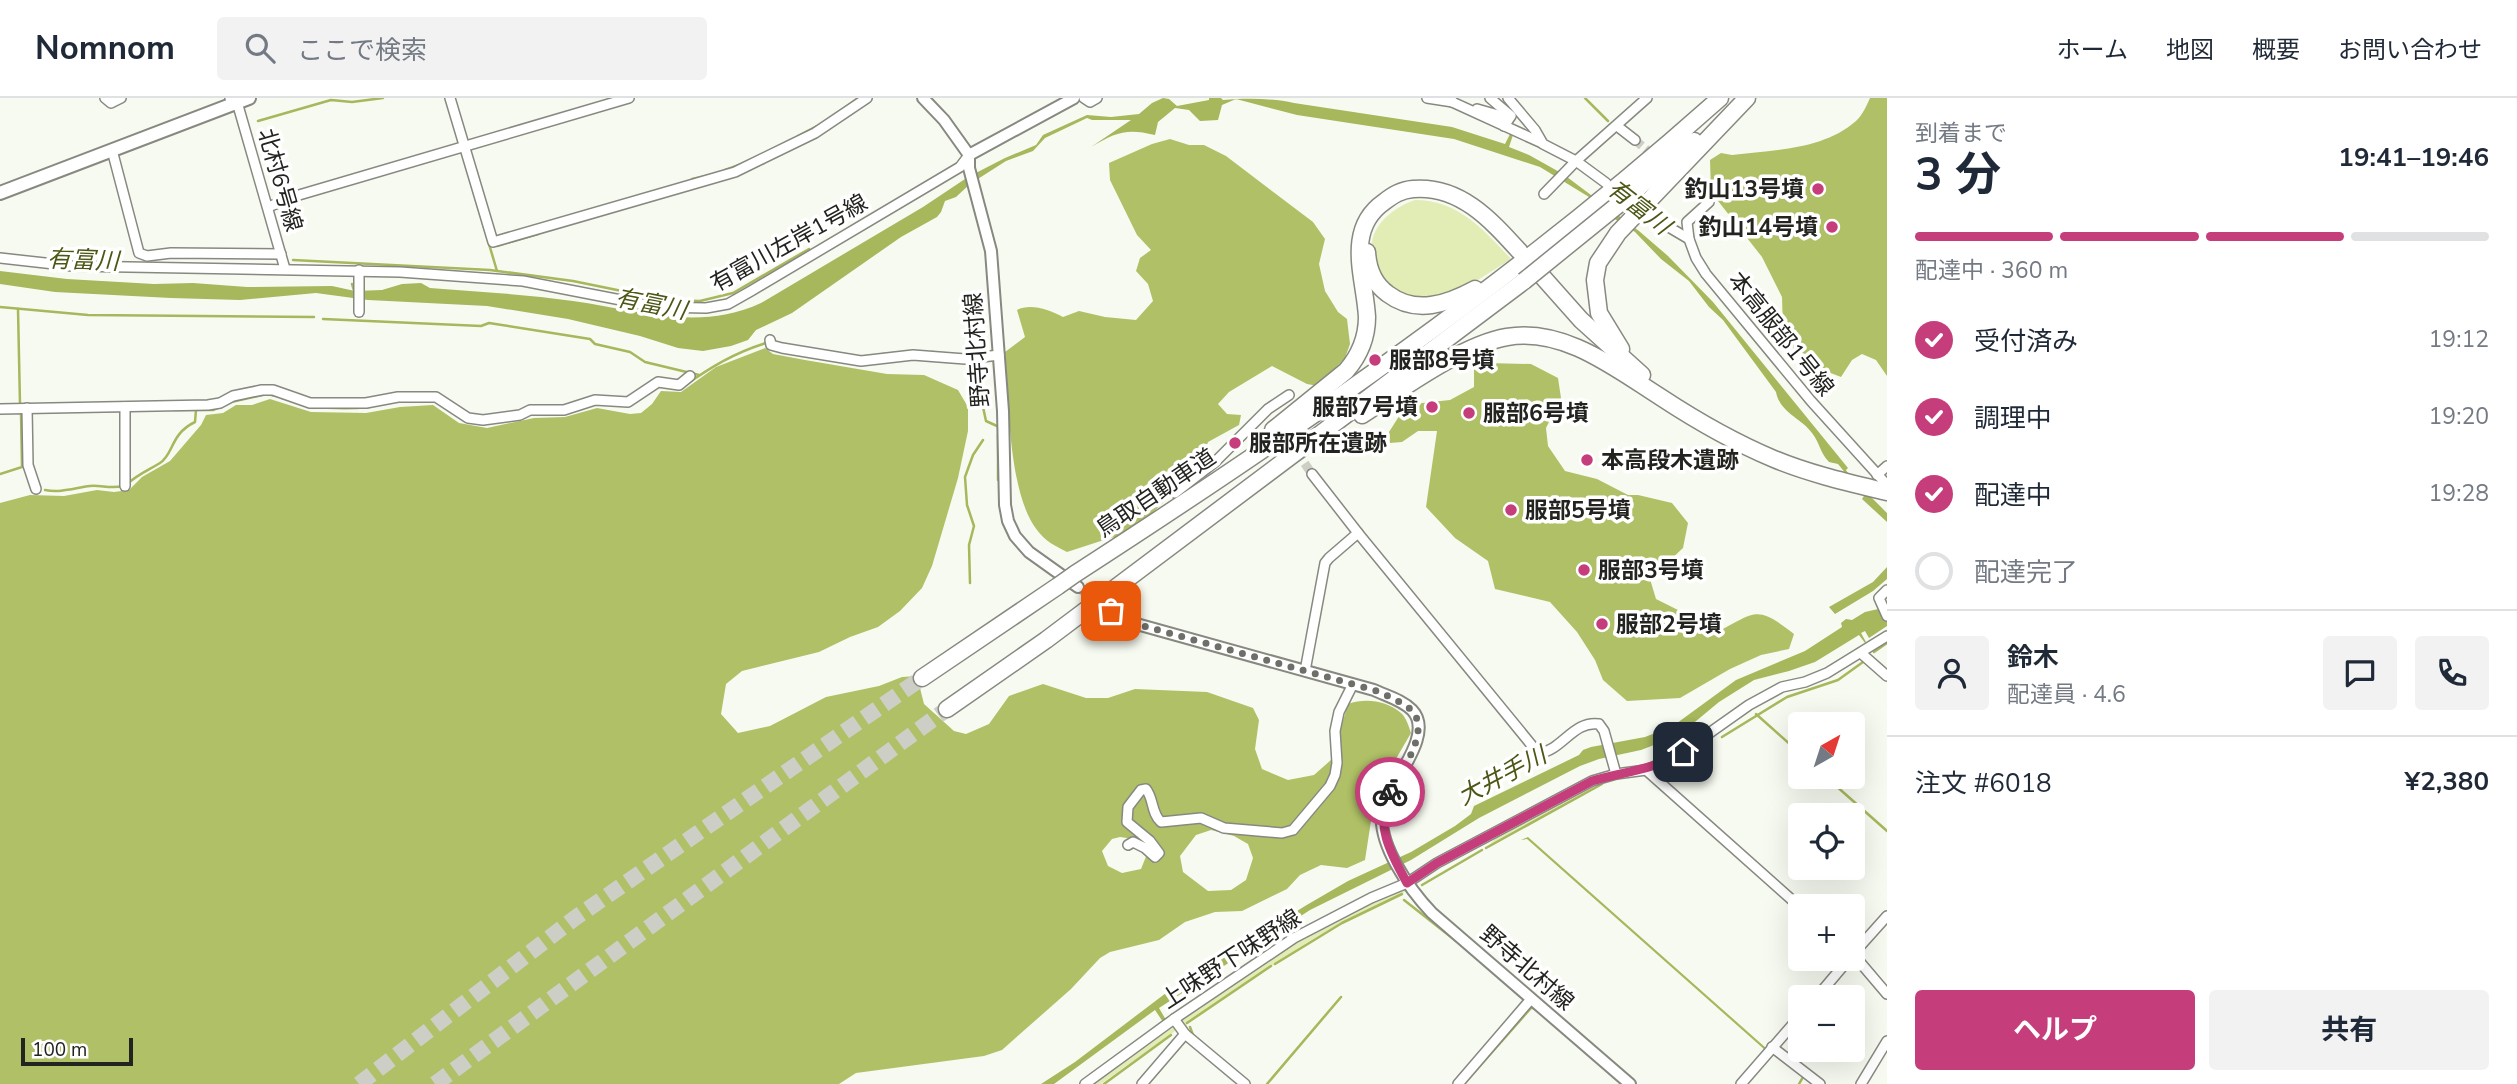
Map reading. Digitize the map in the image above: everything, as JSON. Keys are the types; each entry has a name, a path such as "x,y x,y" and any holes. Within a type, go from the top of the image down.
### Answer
{"highway":[{"path":"1522,265 1613,191 1720,98"},
{"path":"1522,265 1542,246 1613,191 1694,142 1739,98"},
{"path":"1668,395 1623,351 1599,313 1595,280 1598,264 1611,242 1642,213 1747,98"},
{"path":"1144,530 1330,387 1354,362 1363,345 1367,318 1359,268 1361,238 1372,213 1385,200 1405,189 1425,188 1454,195 1473,206 1490,219 1522,265 1623,360 1668,395 1774,457"},
{"path":"1542,246 1464,295 1443,304 1419,307 1398,301 1375,281 1367,255 1373,226 1392,204 1412,196 1425,195 1451,201 1491,231 1522,265 1566,314 1630,377"},
{"name":"鳥取自動車道","path":"947,709 1046,640 1264,475 1522,265"},
{"name":"鳥取自動車道","path":"922,678 1058,586 1076,581 1144,530 1392,361 1522,265"},
{"path":"1264,475 1292,464 1430,373 1493,340 1526,335 1567,344 1630,377 1714,428 1774,457 1884,485"}],"main road":[{"path":"0,192 242,99"}],"street":[{"path":"105,98 111,103 121,98"},
{"path":"450,98 493,242 735,172 815,133 867,98"},
{"path":"268,207 299,195 629,98"},
{"path":"923,98 944,120 969,155 1038,120 1074,98"},
{"path":"1084,98 1090,102 1097,98"},
{"path":"1427,98 1450,102 1505,124 1576,161 1613,191"},
{"path":"1490,98 1511,116 1505,124"},
{"path":"1508,98 1535,130 1543,144"},
{"path":"1544,194 1576,161 1647,98"},
{"name":"北村6号線","path":"242,99 285,269"},
{"path":"1617,125 1635,140"},
{"path":"112,150 139,253 147,256 171,253 281,254"},
{"name":"野寺北村線","path":"969,155 969,168 991,251 1003,411 1004,505 1015,536 1029,552 1076,581"},
{"name":"有富川左岸1号線","path":"285,269 523,281 657,307 706,308 728,304 806,260 960,167 969,155"},
{"path":"1689,239 1687,222 1709,202 1693,189"},
{"path":"1642,213 1689,239"},
{"name":"本高服部1号線","path":"1689,239 1706,274 1884,485"},
{"path":"0,258 72,267 285,269"},
{"path":"359,272 359,310"},
{"path":"770,340 771,345 782,348 860,361 913,355 965,359 999,355"},
{"path":"0,409 208,405 233,396 272,390 310,403 366,403 398,397 436,397 468,418 483,420 520,415 530,410 564,410 596,400 628,402 658,382 679,384 690,376"},
{"path":"1175,493 1215,462 1268,409 1289,396"},
{"path":"125,407 125,486"},
{"path":"27,408 28,465 36,489"},
{"path":"1268,409 1274,419"},
{"path":"1884,485 1887,466"},
{"path":"1312,474 1539,753 1546,752 1571,732 1591,723 1599,724 1604,731 1616,770"},
{"path":"1304,671 1325,564 1359,533"},
{"path":"1887,590 1879,597 1887,616"},
{"path":"1111,611 1133,623 1353,684 1339,712 1335,731 1335,775 1330,786 1293,830 1282,833 1224,828 1201,818 1161,822 1155,817 1146,789 1141,790 1128,807 1127,822 1150,841 1159,853 1156,857 1133,842 1128,845"},
{"name":"上味野下味野線","path":"1085,1084 1174,1019 1294,938 1571,791 1616,770 1646,770 1683,752 1739,711 1782,687 1827,673 1887,636"},
{"path":"1861,654 1887,676"},
{"name":"野寺北村線","path":"1353,684 1397,700 1411,709 1417,718 1416,744 1382,809 1389,848 1405,880 1432,913 1630,1084"},
{"path":"1646,770 1788,896"},
{"path":"1865,941 1887,916"},
{"path":"1865,968 1887,994"},
{"path":"1826,985 1839,971"},
{"path":"1458,1084 1531,999"},
{"path":"1174,1019 1185,1034 1245,1084"},
{"path":"1741,1084 1788,1029"},
{"path":"1142,1084 1185,1034"},
{"path":"1861,1084 1887,1041"},
{"path":"1772,1047 1820,1084"}],"shaded area":[{"path":"1163,98 1169,99 1177,106 1209,98 1236,99 1222,105 1218,120 1200,121 1189,110 1175,108 1158,122 1155,135 1122,133 1091,147 1131,120 1087,118 1045,138 1033,151 1006,161 970,184 956,197 945,201 937,217 901,237 792,313 756,330 748,340 703,351 678,348 568,319 487,306 368,300 316,293 240,300 171,298 55,292 0,284 0,271 67,279 154,284 332,286 355,291 382,290 402,284 421,283 430,288 555,299 668,316 714,316 738,312 761,303 923,207 968,177 1036,145 1043,135 1087,115 1111,117 1139,114"},
{"path":"1870,98 1887,98 1887,376 1876,360 1862,354 1852,360 1841,377 1797,355 1783,330 1782,297 1762,257 1711,192 1710,160 1721,153 1732,155 1781,150 1828,138 1856,121"},
{"path":"1236,99 1277,100 1452,127 1505,144 1510,134 1513,135 1509,147 1563,174 1639,231 1713,302 1848,468 1846,470 1849,475 1887,513 1887,522 1862,499 1864,496 1838,464 1826,459 1815,437 1786,410 1776,392 1723,320 1689,281 1661,259 1635,232 1607,214 1589,197 1540,167 1454,139 1297,115"},
{"path":"1170,139 1189,145 1204,145 1226,156 1313,222 1325,239 1319,264 1325,291 1338,312 1347,319 1350,344 1345,358 1318,386 1307,384 1272,366 1229,392 1218,404 1227,414 1241,415 1239,425 1208,442 1201,463 1165,472 1155,482 1167,499 1129,535 1110,538 1067,552 1047,540 1037,530 1027,514 1020,493 1009,420 1005,352 1025,337 1017,310 1022,308 1040,308 1063,317 1079,311 1136,320 1153,301 1148,284 1136,271 1140,258 1151,250 1137,235 1110,180 1109,163"},
{"path":"1415,200 1430,201 1457,211 1480,228 1511,259 1459,292 1414,302 1383,283 1373,255 1374,233 1391,213"},
{"path":"765,348 773,354 887,374 924,375 958,390 968,407 968,431 958,478 932,566 922,588 900,611 878,627 819,652 742,671 726,684 721,714 738,733 770,726 826,697 879,686 902,677 917,676 924,704 954,731 966,734 989,724 1009,696 1043,684 1086,698 1108,698 1135,689 1207,692 1253,708 1259,720 1255,749 1262,769 1288,780 1314,775 1340,752 1340,731 1348,704 1375,701 1389,705 1401,713 1411,733 1375,795 1365,860 1347,868 1321,865 1300,875 1287,889 1242,911 1215,912 1185,922 1159,940 1110,952 1100,958 1071,989 1002,1050 984,1056 856,1073 839,1084 0,1084 0,503 30,495 64,496 97,490 129,490 142,477 170,461 201,425 206,415 223,413 236,405 252,405 270,399 311,412 366,413 433,405 459,423 487,428 534,418 565,417 597,408 630,414 641,413 661,391 681,392 716,367","holes":["1211,830 1234,836 1248,844 1253,858 1246,880 1231,890 1208,891 1183,872 1180,856 1196,835","1112,839 1134,839 1147,854 1141,869 1122,873 1108,866 1102,851"]},
{"path":"1487,363 1531,364 1558,378 1561,398 1546,428 1548,446 1565,471 1597,479 1628,495 1672,503 1688,523 1683,548 1650,579 1656,599 1717,632 1748,616 1756,614 1771,618 1794,634 1789,649 1761,655 1730,669 1680,698 1627,701 1603,680 1595,660 1577,632 1550,602 1495,589 1488,561 1455,538 1426,507 1437,431 1418,431 1402,442 1390,443 1389,432 1403,410 1422,403 1450,400 1474,387 1474,368"},
{"path":"1887,567 1887,579 1873,591 1835,614 1829,607 1873,582"},
{"path":"1887,607 1887,626 1869,638 1865,631 1861,633 1865,643 1859,635 1815,662 1754,680 1719,702 1684,731 1667,740 1641,750 1580,766 1479,818 1411,860 1310,910 1159,1008 1166,1020 1163,1022 1155,1010 1054,1084 1041,1084 1075,1062 1166,993 1348,881 1411,852 1455,826 1471,814 1474,806 1579,755 1583,750 1645,737 1673,726 1736,680 1805,651 1842,627 1841,623 1846,619 1852,620 1865,612"},
{"path":"1645,773 1603,784 1487,847 1505,829 1593,783"},
{"path":"1528,837 1766,1048 1765,1050 1527,839 1521,840"},
{"path":"1405,887 1407,891 1340,923 1308,942 1186,1023 1188,1028 1185,1030 1178,1021 1311,931"},
{"path":"1171,1023 1178,1029 1101,1084 1088,1084"}],"waterway":[{"path":"258,121 331,100 352,102 383,98"},
{"path":"846,107 858,98"},
{"path":"1585,98 1608,121"},
{"path":"798,136 817,126"},
{"path":"462,153 497,271"},
{"path":"755,167 764,163"},
{"path":"725,170 739,165"},
{"path":"692,179 706,176"},
{"path":"272,201 282,197"},
{"path":"497,246 538,234"},
{"name":"有富川","path":"293,260 490,270 573,281 666,300 700,301 733,293 809,249"},
{"path":"352,284 355,294"},
{"path":"0,307 88,315 314,317"},
{"path":"18,309 20,404"},
{"path":"323,319 481,326 489,323 590,339 595,344 630,352 645,362 699,375"},
{"path":"684,386 723,361 766,343"},
{"path":"883,354 904,352"},
{"path":"932,352 960,355"},
{"path":"966,362 979,388 986,421 997,426"},
{"path":"231,402 267,394 276,396"},
{"path":"282,398 325,407 369,407"},
{"path":"174,410 213,410 222,406"},
{"path":"127,484 164,459 181,432 195,422 196,410"},
{"path":"52,412 122,411"},
{"path":"0,474 22,467 21,413 17,413"},
{"path":"998,435 998,480"},
{"path":"970,583 969,545 974,526 967,505 965,477 973,455 983,440"},
{"path":"45,490 123,486"},
{"path":"1874,652 1887,643"},
{"path":"1722,737 1787,697 1838,680 1863,662"},
{"path":"1756,714 1788,742"},
{"path":"1486,848 1602,784"},
{"path":"1840,789 1887,831"},
{"path":"1422,885 1482,850"},
{"path":"1275,964 1342,923 1402,894"},
{"path":"1404,900 1456,941"},
{"path":"1187,1023 1271,966"},
{"path":"1267,1084 1341,997"},
{"path":"1464,1084 1531,1008 1535,1008"},
{"path":"1190,1027 1193,1035 1200,1041"},
{"path":"1104,1084 1171,1035"},
{"path":"1148,1084 1184,1042"},
{"path":"1799,1084 1802,1075"}],"tunnel":[{"path":"1635,140 1655,157"},
{"path":"1674,173 1693,189"},
{"path":"1274,419 1312,474"},
{"path":"1078,587 1111,611"},
{"path":"359,1084 575,918 922,678"},
{"path":"435,1084 947,709"}],"way so far":[{"path":"1111,611 1133,623 1374,690 1411,709 1417,718 1416,744 1390,792"}],"place":[{"name":"釣山13号墳","path":"1818,189"},
{"name":"釣山14号墳","path":"1832,227"},
{"name":"服部8号墳","path":"1375,360"},
{"name":"服部7号墳","path":"1432,407"},
{"name":"服部6号墳","path":"1469,413"},
{"name":"服部所在遺跡","path":"1235,443"},
{"name":"本高段木遺跡","path":"1587,460"},
{"name":"服部5号墳","path":"1511,510"},
{"name":"服部3号墳","path":"1584,570"},
{"name":"服部2号墳","path":"1602,624"}],"route":[{"path":"1390,792 1382,809 1382,820 1389,848 1407,883 1437,863 1592,781 1646,770 1683,752"}],"water label":[{"name":"大井手川","path":"1502,776"}]}
